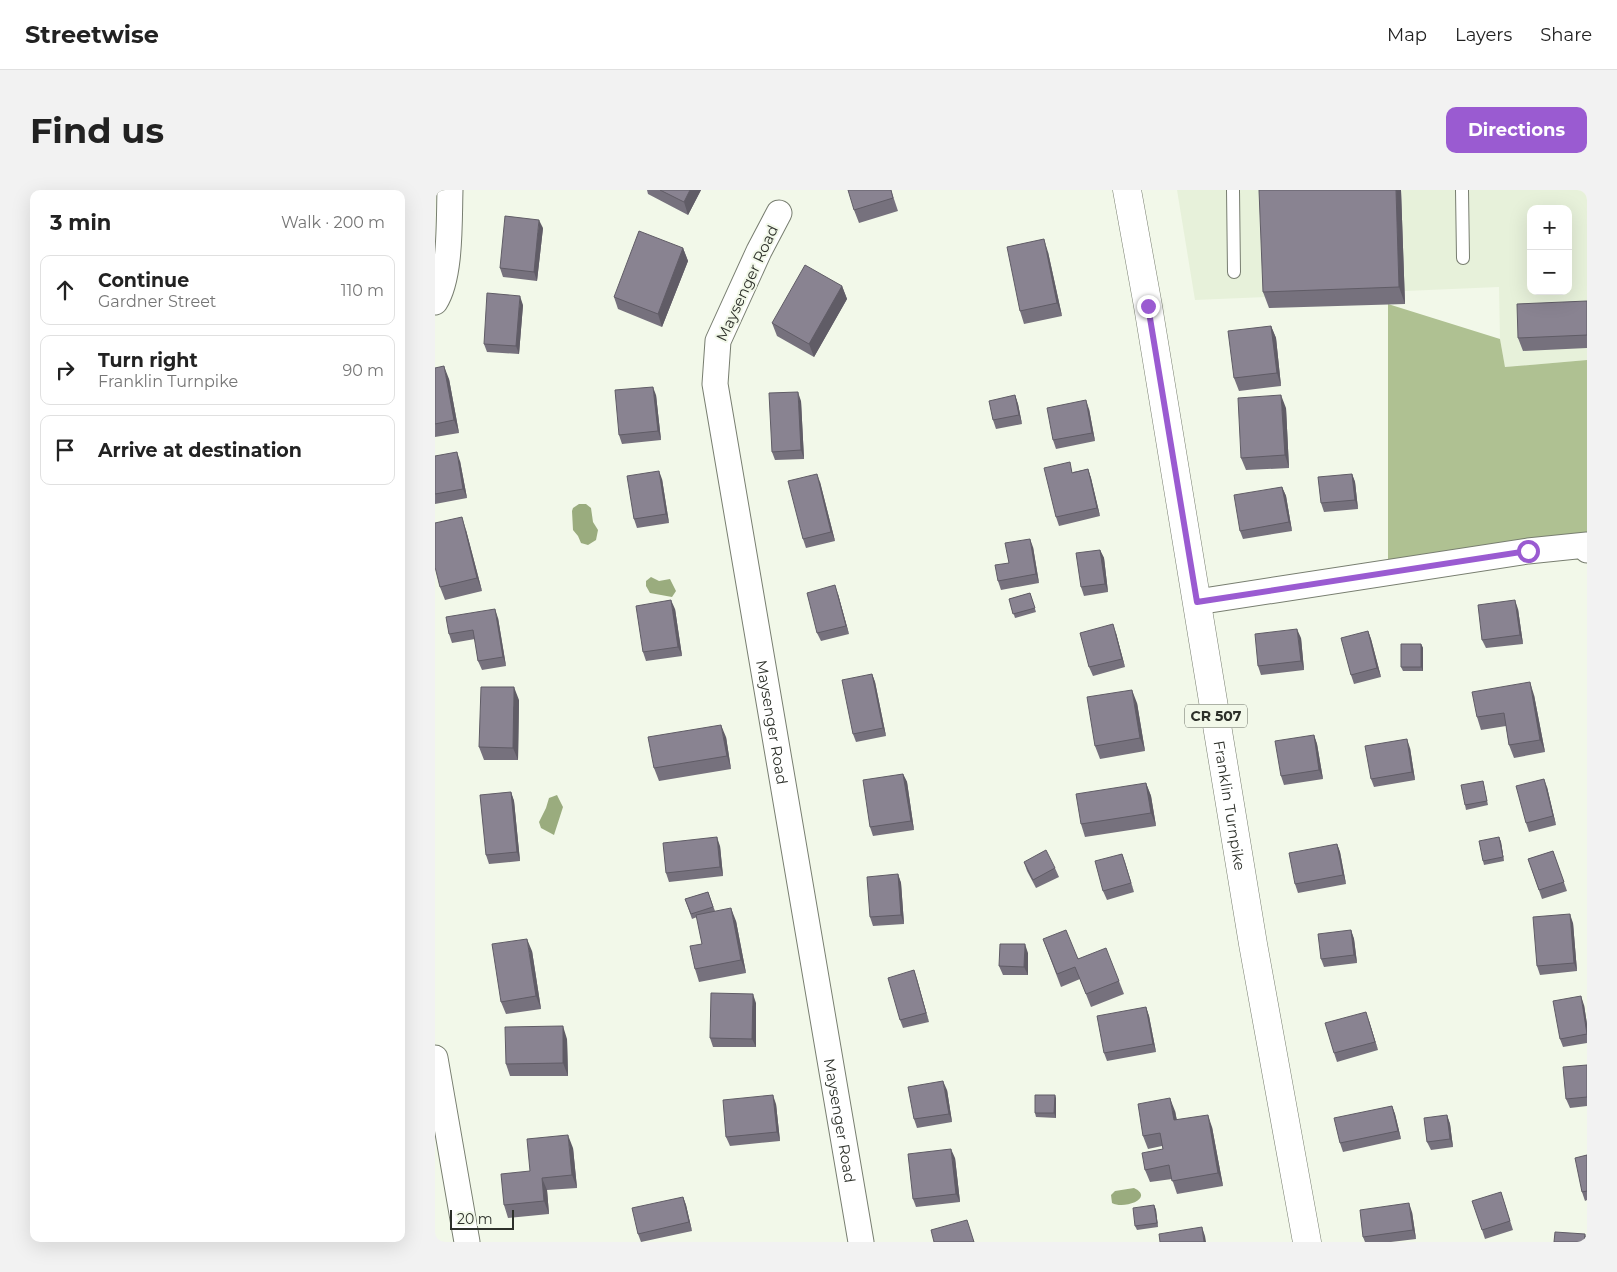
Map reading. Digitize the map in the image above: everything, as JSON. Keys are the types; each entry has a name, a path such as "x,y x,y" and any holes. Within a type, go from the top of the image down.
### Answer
{"main road":[{"name":"Franklin Turnpike","path":"1127,190 1148,306 1253,944 1307,1242"}],"street":[{"path":"435,302 439,296 446,274 450,190"},
{"name":"Maysenger Road","path":"779,213 759,251 718,341 715,384 861,1242"},
{"path":"1197,602 1528,551 1587,545 1587,550"},
{"path":"435,1058 467,1242"}],"lane":[{"path":"1233,190 1234,272"},
{"path":"1462,190 1463,258"}],"shaded area":[{"path":"1177,190 1587,190 1587,360 1505,367 1500,339 1499,287 1195,300"},
{"path":"1388,304 1500,339 1505,367 1587,360 1587,562 1561,556 1388,577"},
{"path":"579,504 586,504 591,508 593,522 598,530 596,540 588,545 581,543 573,530 572,511"},
{"path":"651,577 659,581 670,579 676,591 672,597 650,593 646,586 646,581"},
{"path":"557,795 563,807 554,835 541,828 539,822 549,798"},
{"path":"1134,1188 1140,1192 1141,1196 1135,1202 1123,1205 1112,1203 1111,1195 1115,1191"}],"building":[{"path":"660,190 690,190 684,202"},
{"path":"848,190 891,190 893,198 854,210"},
{"path":"1259,190 1396,190 1399,287 1263,292"},
{"path":"505,216 539,220 534,272 500,268"},
{"path":"639,231 683,248 658,314 614,297"},
{"path":"1044,239 1057,303 1020,311 1007,247"},
{"path":"805,265 842,286 809,344 772,323"},
{"path":"487,293 520,296 516,346 484,344"},
{"path":"1587,301 1587,335 1518,338 1517,304"},
{"path":"1271,326 1277,373 1234,378 1228,331"},
{"path":"444,366 454,420 435,424 435,368"},
{"path":"653,387 658,431 619,435 615,390"},
{"path":"798,392 801,450 772,452 769,393"},
{"path":"1015,395 1019,415 993,420 989,401"},
{"path":"1281,395 1285,455 1241,458 1238,398"},
{"path":"1086,400 1092,433 1053,440 1047,408"},
{"path":"457,452 463,489 435,494 435,456"},
{"path":"1070,462 1072,473 1088,469 1097,508 1056,517 1044,468"},
{"path":"659,471 666,514 634,519 627,476"},
{"path":"817,474 831,532 803,539 788,481"},
{"path":"1352,474 1355,500 1321,503 1318,477"},
{"path":"1282,487 1289,522 1240,531 1234,495"},
{"path":"462,517 477,578 440,587 435,567 435,523"},
{"path":"1030,539 1036,574 998,581 995,565 1009,563 1005,543"},
{"path":"1100,550 1105,584 1081,587 1076,553"},
{"path":"835,585 846,626 817,633 807,593"},
{"path":"1030,593 1035,608 1013,614 1009,599"},
{"path":"671,600 678,647 643,652 636,606"},
{"path":"1515,600 1520,635 1482,640 1478,605"},
{"path":"495,609 503,657 478,661 473,630 449,634 446,617"},
{"path":"1113,624 1122,659 1089,667 1080,633"},
{"path":"1297,629 1301,661 1258,666 1255,634"},
{"path":"1368,631 1377,668 1351,675 1341,638"},
{"path":"1401,644 1421,644 1421,667 1401,667"},
{"path":"872,674 883,728 853,734 842,680"},
{"path":"1530,682 1540,740 1509,745 1504,713 1477,717 1472,692"},
{"path":"481,687 514,687 513,748 479,747"},
{"path":"1132,690 1140,738 1095,746 1087,697"},
{"path":"721,725 727,756 654,768 648,737"},
{"path":"1314,735 1319,770 1281,776 1275,741"},
{"path":"1407,739 1412,772 1371,779 1365,746"},
{"path":"903,774 911,821 870,827 863,780"},
{"path":"1544,779 1553,816 1526,823 1516,786"},
{"path":"1483,781 1487,801 1465,805 1461,785"},
{"path":"1146,783 1151,813 1081,824 1076,794"},
{"path":"511,792 517,852 486,855 480,795"},
{"path":"717,837 720,867 666,873 663,843"},
{"path":"1499,837 1503,857 1483,861 1479,841"},
{"path":"1337,844 1343,875 1295,884 1289,853"},
{"path":"1046,850 1055,868 1033,880 1024,862"},
{"path":"1553,851 1564,882 1539,890 1528,859"},
{"path":"1122,854 1131,883 1103,891 1095,861"},
{"path":"898,874 901,915 870,917 867,877"},
{"path":"708,892 713,907 691,914 685,899"},
{"path":"731,908 741,960 695,969 690,946 702,944 696,915"},
{"path":"1570,914 1574,963 1537,966 1533,917"},
{"path":"1066,930 1078,959 1106,948 1119,981 1086,994 1075,967 1057,974 1043,939"},
{"path":"1351,930 1354,955 1321,959 1318,934"},
{"path":"527,939 536,996 501,1002 492,944"},
{"path":"1000,944 1025,944 1024,967 999,966"},
{"path":"914,970 926,1013 900,1020 888,978"},
{"path":"711,993 753,994 752,1039 710,1038"},
{"path":"1581,996 1587,1034 1560,1039 1553,1001"},
{"path":"1146,1007 1153,1044 1104,1053 1097,1016"},
{"path":"1366,1012 1375,1042 1334,1053 1325,1023"},
{"path":"563,1026 563,1063 506,1064 505,1027"},
{"path":"1587,1065 1587,1097 1566,1099 1563,1067"},
{"path":"943,1081 949,1114 914,1119 908,1087"},
{"path":"773,1095 777,1132 726,1137 723,1100"},
{"path":"1035,1095 1055,1095 1054,1113 1035,1113"},
{"path":"1170,1098 1174,1120 1208,1115 1218,1173 1172,1181 1169,1165 1145,1170 1142,1153 1163,1149 1160,1133 1143,1136 1138,1104"},
{"path":"1392,1106 1398,1131 1340,1143 1334,1118"},
{"path":"1447,1115 1450,1139 1427,1142 1424,1118"},
{"path":"568,1135 572,1175 542,1178 544,1201 504,1205 501,1174 530,1171 527,1139"},
{"path":"951,1149 956,1194 913,1199 908,1154"},
{"path":"1587,1155 1587,1191 1582,1192 1575,1158"},
{"path":"1501,1192 1510,1221 1482,1230 1472,1201"},
{"path":"683,1197 689,1222 638,1234 632,1208"},
{"path":"1409,1203 1413,1230 1363,1237 1360,1210"},
{"path":"1154,1205 1157,1223 1135,1226 1133,1208"},
{"path":"967,1220 974,1242 934,1242 931,1230"},
{"path":"1202,1227 1204,1242 1160,1242 1159,1234"},
{"path":"1555,1232 1585,1234 1584,1242 1554,1242"}],"route":[{"path":"1148,306 1197,602 1528,551"}]}
